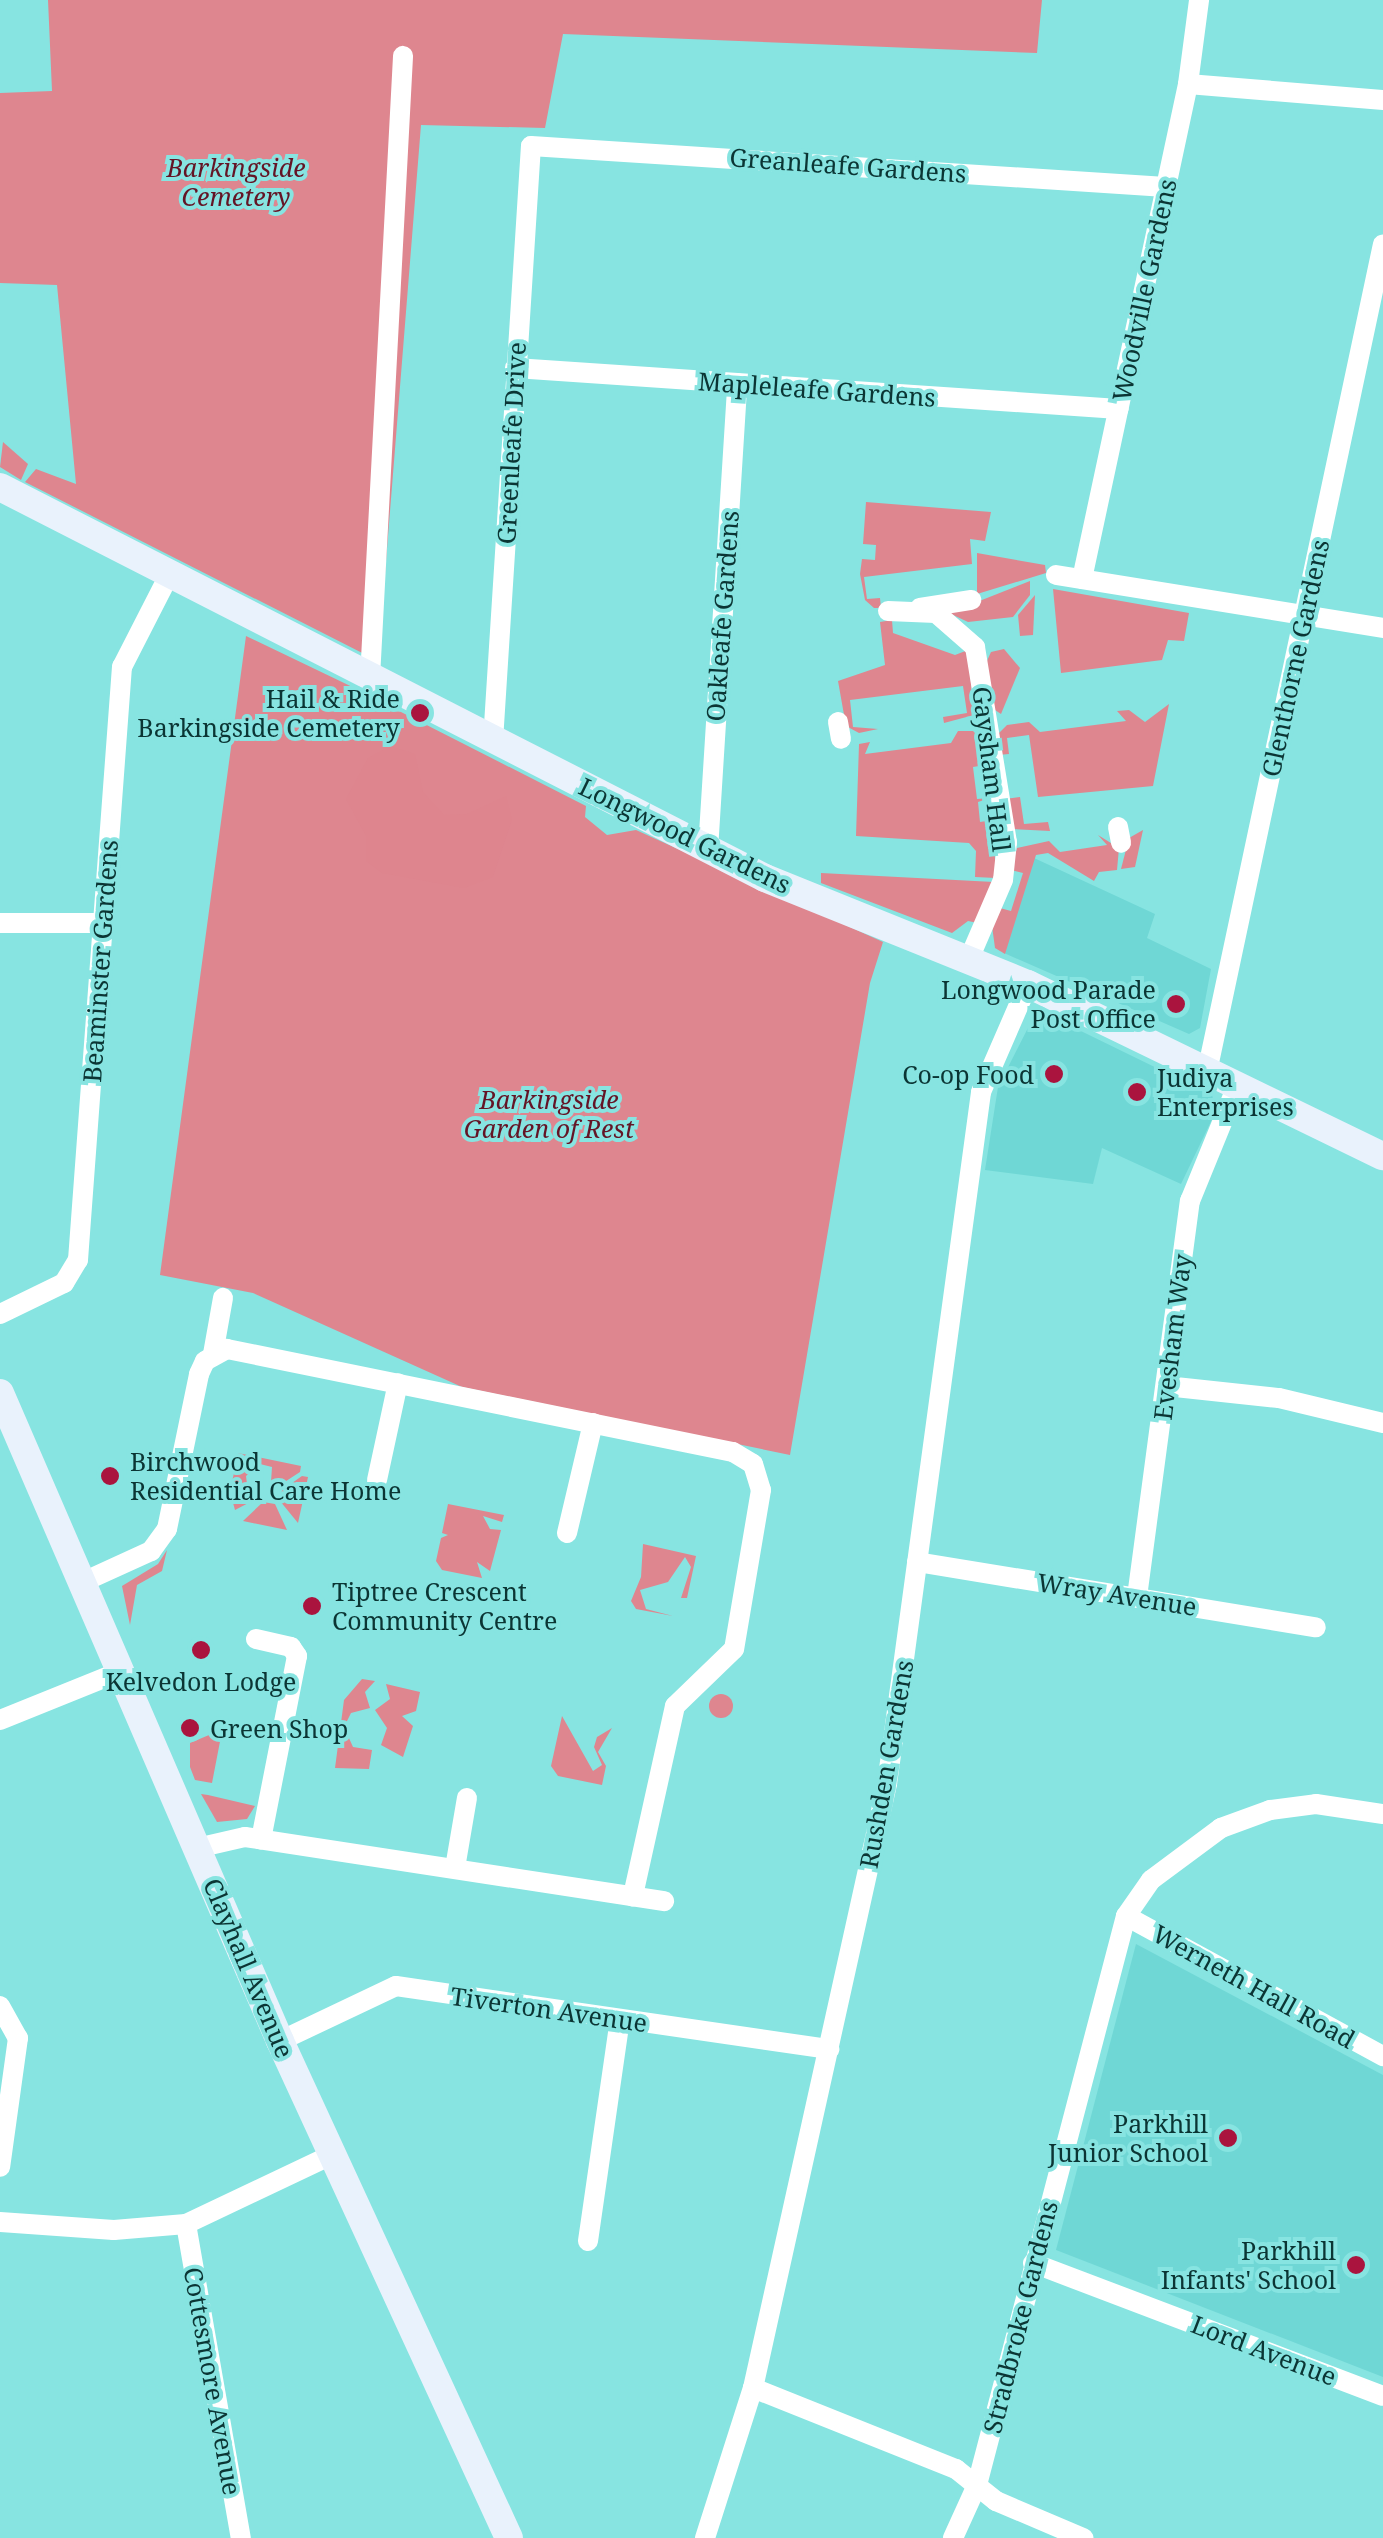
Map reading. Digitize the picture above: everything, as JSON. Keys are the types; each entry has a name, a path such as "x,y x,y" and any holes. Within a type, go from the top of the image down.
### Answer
{"street":[{"name":"Woodville Gardens","path":"1082,579 1188,84 1199,0"},
{"path":"370,678 402,56"},
{"path":"1188,84 1383,100"},
{"name":"Greanleafe Gardens","path":"531,146 1166,187"},
{"name":"Greenleafe Drive","path":"493,741 531,146"},
{"name":"Glenthorne Gardens","path":"1207,1072 1383,244"},
{"name":"Mapleleafe Gardens","path":"515,368 1118,409"},
{"name":"Oakleafe Gardens","path":"708,850 737,383"},
{"name":"Longwood Gardens","path":"0,487 708,850 1028,984 1383,1156"},
{"path":"1056,575 1383,628"},
{"name":"Beaminster Gardens","path":"0,1314 64,1283 78,1260 122,667 169,576"},
{"name":"Gaysham Hall","path":"888,610 971,600"},
{"name":"Gaysham Hall","path":"913,609 958,626 975,647 989,721 1006,842 1004,880 969,959"},
{"path":"0,923 103,924"},
{"name":"Rushden Gardens","path":"705,2538 753,2388 890,1767 981,1092 1028,984"},
{"name":"Evesham Way","path":"1138,1597 1190,1201 1237,1086"},
{"path":"83,1582 151,1550 167,1529 198,1374 214,1354 223,1298"},
{"path":"214,1354 241,1350 733,1452 753,1464 762,1490 734,1649 675,1706 633,1896"},
{"path":"377,1480 398,1383"},
{"path":"1166,1386 1279,1398 1383,1423"},
{"name":"Clayhall Avenue","path":"0,1393 280,2042 509,2538"},
{"path":"567,1533 592,1423"},
{"name":"Wray Avenue","path":"918,1562 1316,1627"},
{"path":"256,1639 291,1647 296,1656 261,1839"},
{"path":"0,1720 121,1672"},
{"path":"455,1868 468,1798"},
{"name":"Stradbroke Gardens","path":"953,2538 977,2486 1126,1916 1150,1880 1221,1828 1270,1810 1316,1804 1383,1814"},
{"path":"197,1848 232,1837 261,1839 664,1900"},
{"name":"Werneth Hall Road","path":"1126,1916 1383,2056"},
{"name":"Tiverton Avenue","path":"280,2042 396,1986 829,2049"},
{"path":"0,2006 18,2038 0,2168"},
{"path":"588,2241 620,2019"},
{"path":"0,2222 114,2230 186,2224 331,2154"},
{"name":"Cottesmore Avenue","path":"186,2224 240,2538"},
{"name":"Lord Avenue","path":"1034,2263 1383,2396"},
{"path":"753,2388 956,2469 996,2501 1083,2538"}],"shaded area":[{"path":"390,746 415,754 423,792 444,815 467,814 506,796 512,820 493,877 464,888 382,873 366,861 366,836 346,799 368,758"},
{"path":"1034,858 1155,914 1147,938 1211,969 1200,1028 1189,1034 1004,953"},
{"path":"1044,1013 1212,1095 1216,1111 1181,1184 1102,1148 1093,1184 985,1170 998,1087 1031,1022"},
{"name":"Parkhill Junior School","path":"1136,1944 1383,2075 1383,2377 1056,2250"}],"green space":[{"name":"Barkingside Cemetery","path":"48,0 1042,0 1037,53 563,34 545,128 421,125 378,661 25,482 36,469 76,484 57,285 0,283 0,93 52,91"},
{"path":"3,442 28,464 21,480 0,467"},
{"path":"866,502 991,512 985,541 970,539 972,564 864,577 867,599 880,598 881,608 874,608 865,600 860,574 862,559 875,560 876,545 863,544"},
{"path":"977,553 1045,565 1046,573 977,594"},
{"path":"1030,581 1030,595 1013,617 968,622 949,613"},
{"path":"1053,589 1189,613 1184,641 1168,640 1162,660 1061,673"},
{"path":"1035,595 1033,635 1020,636 1018,615"},
{"path":"892,620 893,633 955,655 968,650 974,715 944,723 943,717 967,713 963,686 850,700 853,727 878,729 859,733 846,726 838,681 885,665 880,622"},
{"name":"Barkingside Garden of Rest","path":"246,636 367,694 373,708 401,712 586,806 585,817 607,835 636,830 883,942 870,983 790,1455 462,1387 253,1293 160,1275"},
{"path":"1004,649 1020,668 1001,714 995,710 986,663 991,652"},
{"path":"1169,704 1153,786 1038,797 1029,735 1007,738 1009,754 998,755 998,734 1007,725 1029,722 1040,732 1126,721 1117,711 1129,710 1145,722"},
{"path":"958,731 973,731 982,740 985,765 973,767 977,799 990,798 978,802 980,822 993,820 996,878 975,877 976,851 969,843 856,836 859,744 870,742 865,754 951,743"},
{"path":"1020,797 1024,824 1048,822 1050,831 1011,829 1005,799"},
{"path":"1143,830 1135,867 1121,869 1129,838"},
{"path":"1098,835 1119,848 1117,870 1099,872 1094,881 1048,853 1036,855 1005,954 995,948 992,926 1000,908 1011,911 1023,873 1011,870 1017,848 1049,841 1060,852 1107,845"},
{"path":"821,873 994,882 978,923 968,921 952,933 821,883"},
{"path":"238,1453 301,1466 300,1472 280,1485 271,1482 272,1467 260,1464 246,1476 247,1484 261,1488 260,1497 235,1510 230,1492"},
{"path":"302,1476 308,1477 298,1523 280,1501 282,1490"},
{"path":"263,1502 275,1504 287,1530 243,1521"},
{"path":"448,1504 504,1515 502,1522 483,1516 490,1529 501,1530 490,1571 477,1562 482,1578 442,1570 436,1561 441,1538 448,1535 442,1533"},
{"path":"643,1544 696,1556 687,1598 681,1598 691,1567 685,1557 668,1582 640,1590 646,1609 673,1616 636,1609 631,1601 641,1577"},
{"path":"167,1550 162,1571 137,1585 130,1625 122,1586 158,1564"},
{"path":"362,1679 375,1681 365,1692 370,1708 351,1713 344,1727 353,1747 372,1750 369,1769 335,1768 344,1700"},
{"path":"386,1684 420,1692 416,1711 402,1716 413,1726 403,1757 381,1745 387,1728 375,1710 390,1699"},
{"path":"721,1694 733,1706 721,1718 709,1706"},
{"path":"562,1716 593,1771 602,1765 594,1747 597,1737 612,1728 598,1752 606,1766 602,1785 558,1776 551,1766"},
{"path":"211,1726 223,1726 212,1783 195,1780 190,1767 190,1743 209,1735"},
{"path":"201,1794 255,1806 247,1819 217,1822"}],"place":[{"name":"Hail & Ride Barkingside Cemetery","path":"420,713"},
{"name":"Longwood Parade Post Office","path":"1176,1004"},
{"name":"Co-op Food","path":"1054,1074"},
{"name":"Judiya Enterprises","path":"1137,1092"},
{"name":"Birchwood Residential Care Home","path":"110,1476"},
{"name":"Tiptree Crescent Community Centre","path":"312,1606"},
{"name":"Kelvedon Lodge","path":"201,1650"},
{"name":"Green Shop","path":"190,1728"},
{"name":"Parkhill Junior School","path":"1228,2138"},
{"name":"Parkhill Infants' School","path":"1356,2265"}]}
